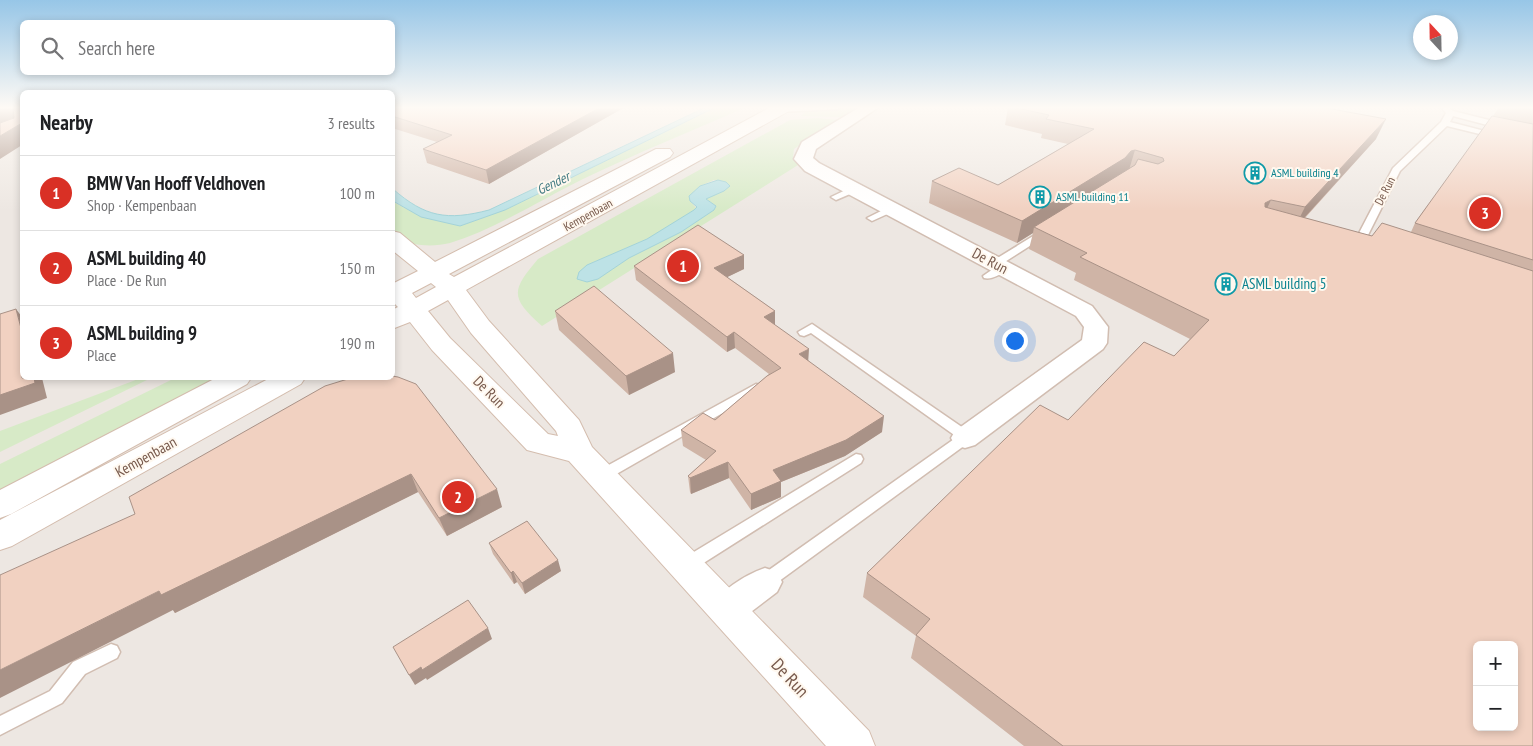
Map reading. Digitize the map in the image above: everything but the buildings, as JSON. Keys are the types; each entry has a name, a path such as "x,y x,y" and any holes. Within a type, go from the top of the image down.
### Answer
{"main road":[{"name":"Kempenbaan","path":"443,280 693,142"},
{"name":"Kempenbaan","path":"398,300 443,280 714,142"},
{"name":"De Run","path":"395,240 443,280 480,327 569,427 590,465 854,746"},
{"name":"De Run","path":"398,300 538,442 590,465"},
{"name":"Kempenbaan","path":"0,505 233,380"},
{"name":"Kempenbaan","path":"0,536 287,380"}],"street":[{"name":"De Run","path":"815,142 808,146 803,159 845,193 891,209 995,269 1084,311 1096,327 1094,343 966,438"},
{"path":"726,610 765,582"}],"lane":[{"name":"De Run","path":"1363,239 1396,170 1425,142"},
{"path":"872,218 891,209"},
{"path":"995,269 1050,230"},
{"path":"765,582 966,438 812,328 804,332"},
{"path":"590,465 767,382"},
{"path":"685,566 856,460"},
{"path":"0,726 56,697 79,668 111,652"}],"shaded area":[{"path":"0,142 20,142 20,380 395,380 395,142 1533,142 1533,746 0,746"}],"green space":[{"path":"645,142 665,142 603,169 484,230 450,243 441,245 413,244 405,241 395,230 395,203 421,217 460,226 505,210"},
{"path":"750,142 805,142 794,149 793,157 798,165 542,326 524,308 519,300 518,293 523,278 538,259","holes":["714,180 726,182 706,199 716,206 714,210 681,232 629,258 598,279 582,281 587,265 647,239 697,209 690,201 700,186"]},
{"path":"136,380 147,380 0,452 0,431"},
{"path":"171,380 213,380 0,495 0,464"}],"water":[{"name":"Gender","path":"633,142 645,142 505,210 460,226 421,217 395,202 395,190 416,206 437,214 449,216 489,210"},
{"path":"718,180 726,182 730,186 724,191 706,199 716,206 714,210 681,232 629,258 598,279 587,282 577,279 579,272 587,265 647,239 694,210 697,207 690,201 689,196 700,186"}],"place":[{"name":"ASML building 4","path":"1255,173"},
{"name":"ASML building 11","path":"1040,197"},
{"name":"ASML building 9","path":"1485,213"},
{"name":"BMW Van Hooff Veldhoven","path":"683,266"},
{"name":"ASML building 5","path":"1226,284"},
{"name":"ASML building 40","path":"458,497"}]}
